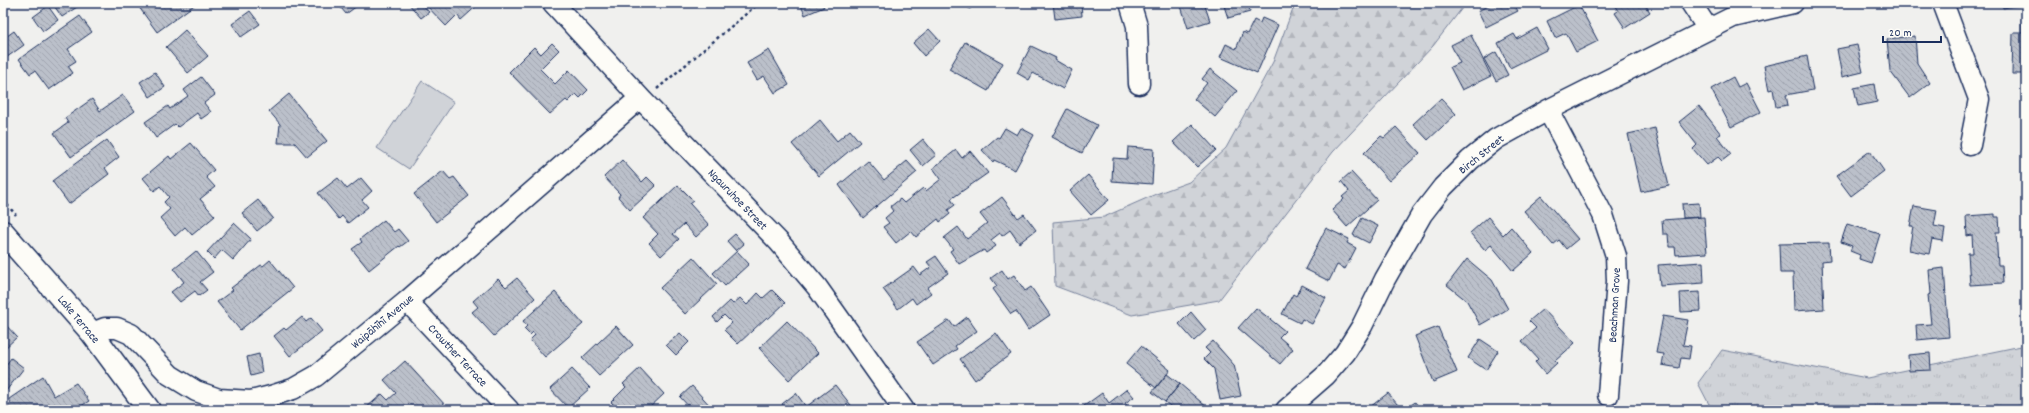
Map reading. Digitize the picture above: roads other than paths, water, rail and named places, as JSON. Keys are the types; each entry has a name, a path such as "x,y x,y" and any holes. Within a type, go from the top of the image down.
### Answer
{"main road":[{"name":"Lake Terrace","path":"3,232 92,333 149,410"}],"street":[{"name":"Ngauruhoe Street","path":"553,3 642,99 779,242 817,287 904,410"},
{"path":"1130,3 1138,26 1139,84"},
{"path":"1692,3 1708,29"},
{"name":"Birch Street","path":"1286,410 1326,374 1344,353 1362,326 1407,238 1422,214 1443,187 1470,160 1496,139 1548,110 1733,17 1793,3"},
{"path":"1943,3 1979,98 1970,145"},
{"name":"Waipāhīhī Avenue","path":"92,333 105,328 117,328 131,334 170,375 196,391 219,399 251,401 293,389 316,376 407,301 642,99"},
{"name":"Beachman Grove","path":"1548,110 1602,215 1616,256 1617,281 1608,395"},
{"name":"Crowther Terrace","path":"407,301 509,410"}]}
